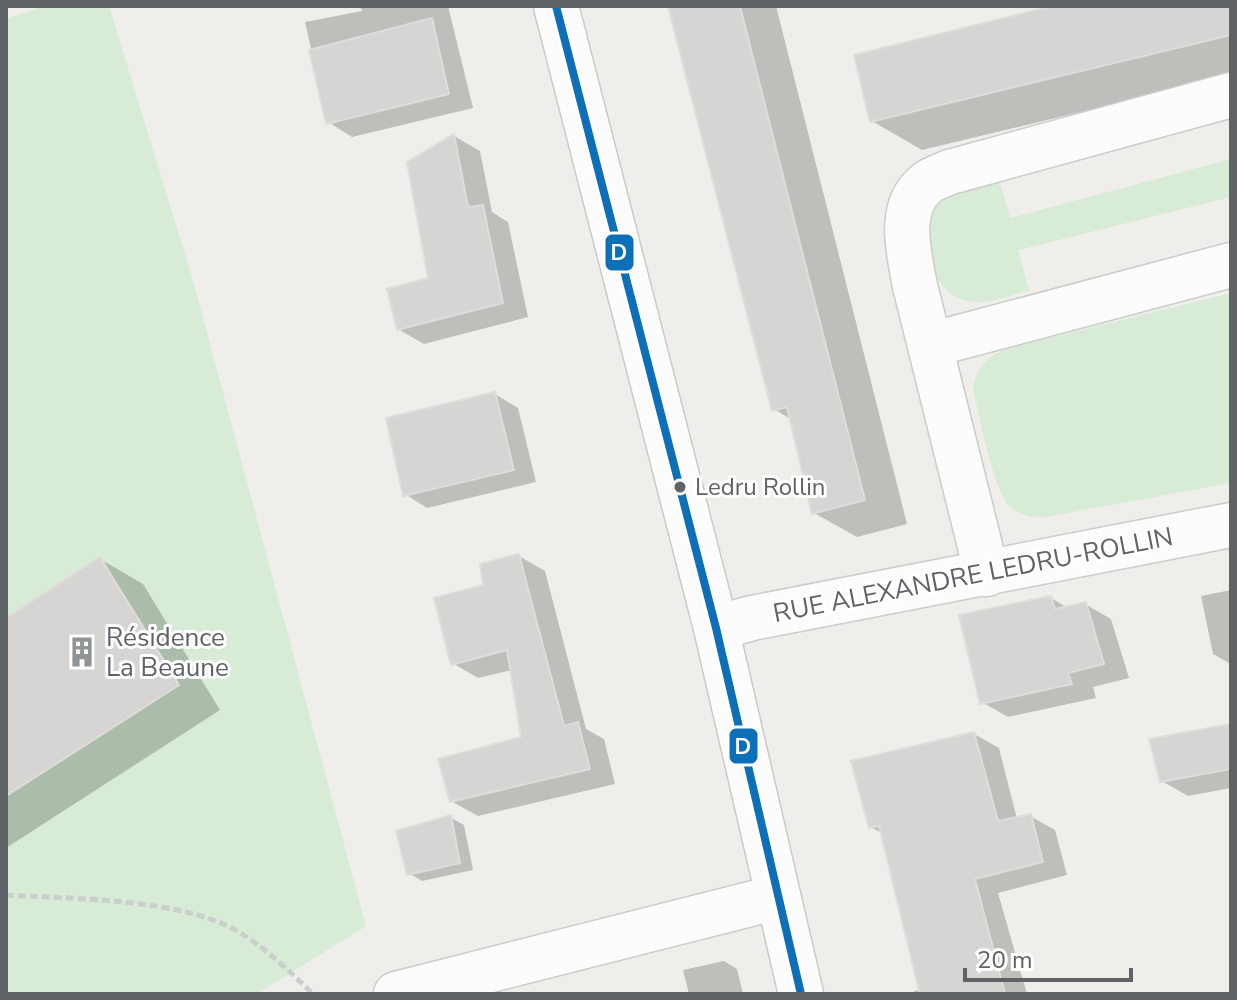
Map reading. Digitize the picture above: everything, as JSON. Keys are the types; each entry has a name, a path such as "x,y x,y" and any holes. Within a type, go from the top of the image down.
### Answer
{"street":[{"path":"556,6 716,628 801,994"},
{"path":"987,574 907,244 908,216 915,196 928,182 950,172 1231,95"},
{"path":"930,345 1231,265"},
{"name":"RUE ALEXANDRE LEDRU-ROLLIN","path":"716,628 752,618 1231,525"},
{"path":"396,994 778,897"}],"path":[{"path":"6,895 142,904 196,915 240,932 281,963 313,994"}],"green space":[{"path":"44,6 109,6 192,277 366,926 257,994 6,994 6,19"},
{"path":"1231,159 1231,197 1018,250 1029,290 988,301 962,300 945,288 934,270 929,249 931,211 939,197 958,187 998,176 1010,218"},
{"path":"1231,293 1231,483 1040,518 1021,514 1011,508 993,471 973,389 977,375 987,360 1005,349"}],"building":[{"path":"668,6 740,6 865,500 812,514 787,407 772,411"},
{"path":"1052,6 1231,6 1231,35 870,122 854,55"},
{"path":"432,18 449,94 326,124 309,50"},
{"path":"454,134 468,207 483,205 503,303 397,330 387,289 428,278 407,162"},
{"path":"495,392 514,470 403,496 386,418"},
{"path":"519,554 564,726 578,722 590,769 450,802 438,759 521,737 507,650 451,665 434,598 483,585 480,564"},
{"name":"Résidence La Beaune","path":"100,557 179,685 6,796 6,618"},
{"path":"1051,596 1055,609 1086,602 1104,664 1068,673 1072,684 980,704 959,615"},
{"path":"1231,724 1231,769 1160,782 1149,739"},
{"path":"974,732 998,821 1031,814 1043,862 975,879 1005,994 920,994 879,826 869,828 851,761"},
{"path":"451,815 460,863 407,875 396,831"}],"transit line":[{"name":"D","path":"556,6 716,628 801,994"}],"place":[{"name":"Ledru Rollin","path":"680,487"},
{"name":"Résidence La Beaune","path":"82,652"}]}
